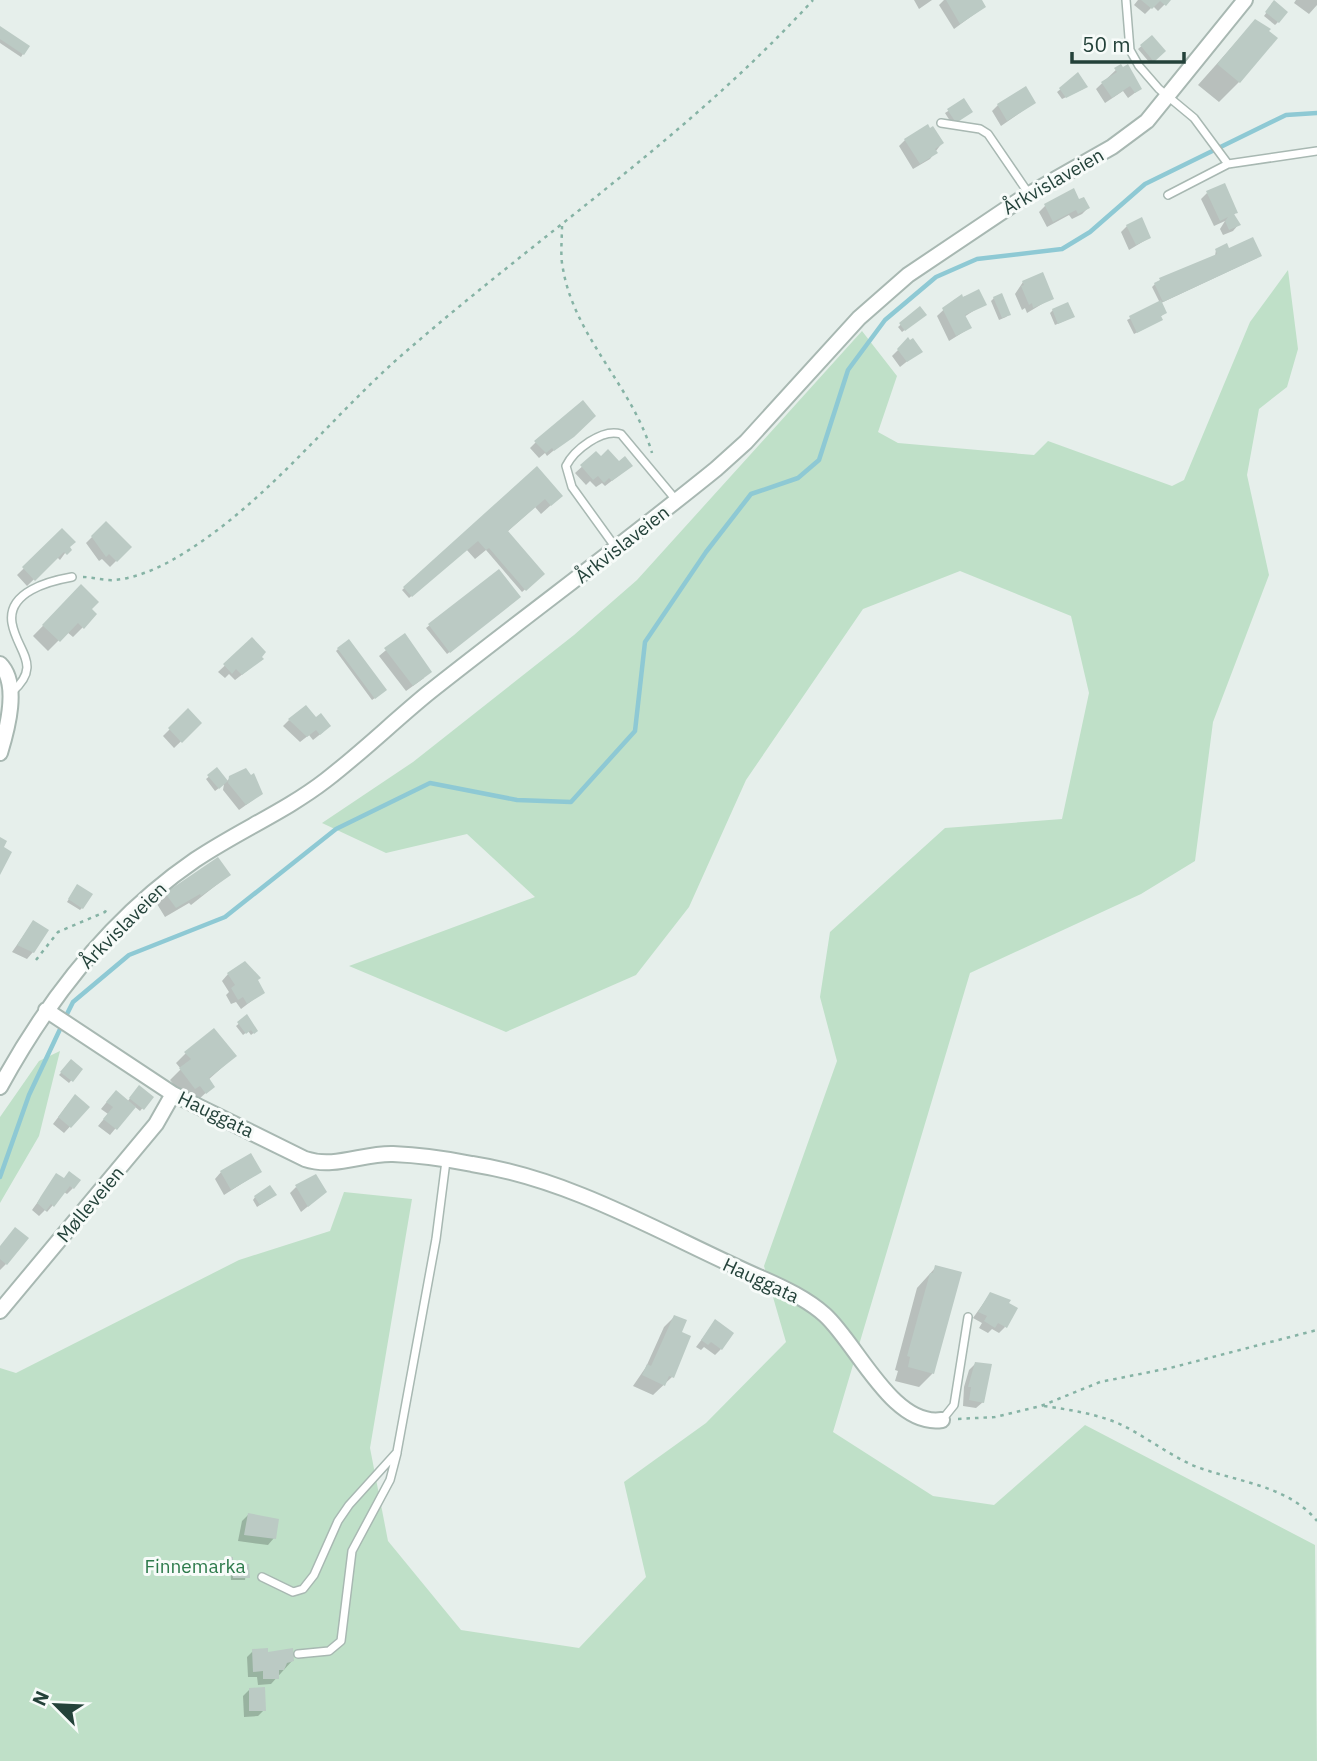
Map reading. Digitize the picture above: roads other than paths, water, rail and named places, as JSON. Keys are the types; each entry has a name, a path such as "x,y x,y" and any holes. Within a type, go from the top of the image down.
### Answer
{"street":[{"name":"Årkvislaveien","path":"0,1087 56,1017 88,957 148,896 196,860 304,796 426,695 677,501 746,442 830,348 885,294 939,251 1029,194 1119,142 1147,121 1245,0"},
{"path":"0,664 8,676 9,694 0,754"},
{"name":"Hauggata","path":"56,1017 173,1094 318,1163 394,1154 511,1171 568,1190 795,1294 839,1330 901,1407 925,1420 942,1420"},
{"name":"Mølleveien","path":"0,1311 156,1124 173,1094"}],"lane":[{"path":"1126,0 1130,50 1151,80 1195,118 1222,152 1228,164"},
{"path":"941,123 979,129 988,134 1029,194"},
{"path":"1168,195 1228,164 1317,151"},
{"path":"616,548 572,488 567,474 569,460 594,440 614,432 627,438 677,501"},
{"path":"9,694 24,680 27,663 12,622 16,608 32,589 72,577"},
{"path":"298,1654 329,1651 341,1641 352,1551 390,1480 440,1214 446,1161"},
{"path":"942,1420 954,1405 968,1317"},
{"path":"262,1577 293,1592 303,1589 314,1575 343,1512 397,1452"}],"waterway":[{"path":"65,1018 73,1002 129,955 225,917 336,829 430,783 517,800 571,802 635,731 645,642 706,552 751,494 798,478 819,460 848,370 885,320 936,277 977,259 1062,249 1090,232 1145,184 1286,115 1317,113"},
{"path":"0,1177 29,1095 62,1025"}],"park label":[{"name":"Finnemarka","path":"195,1566"}]}
